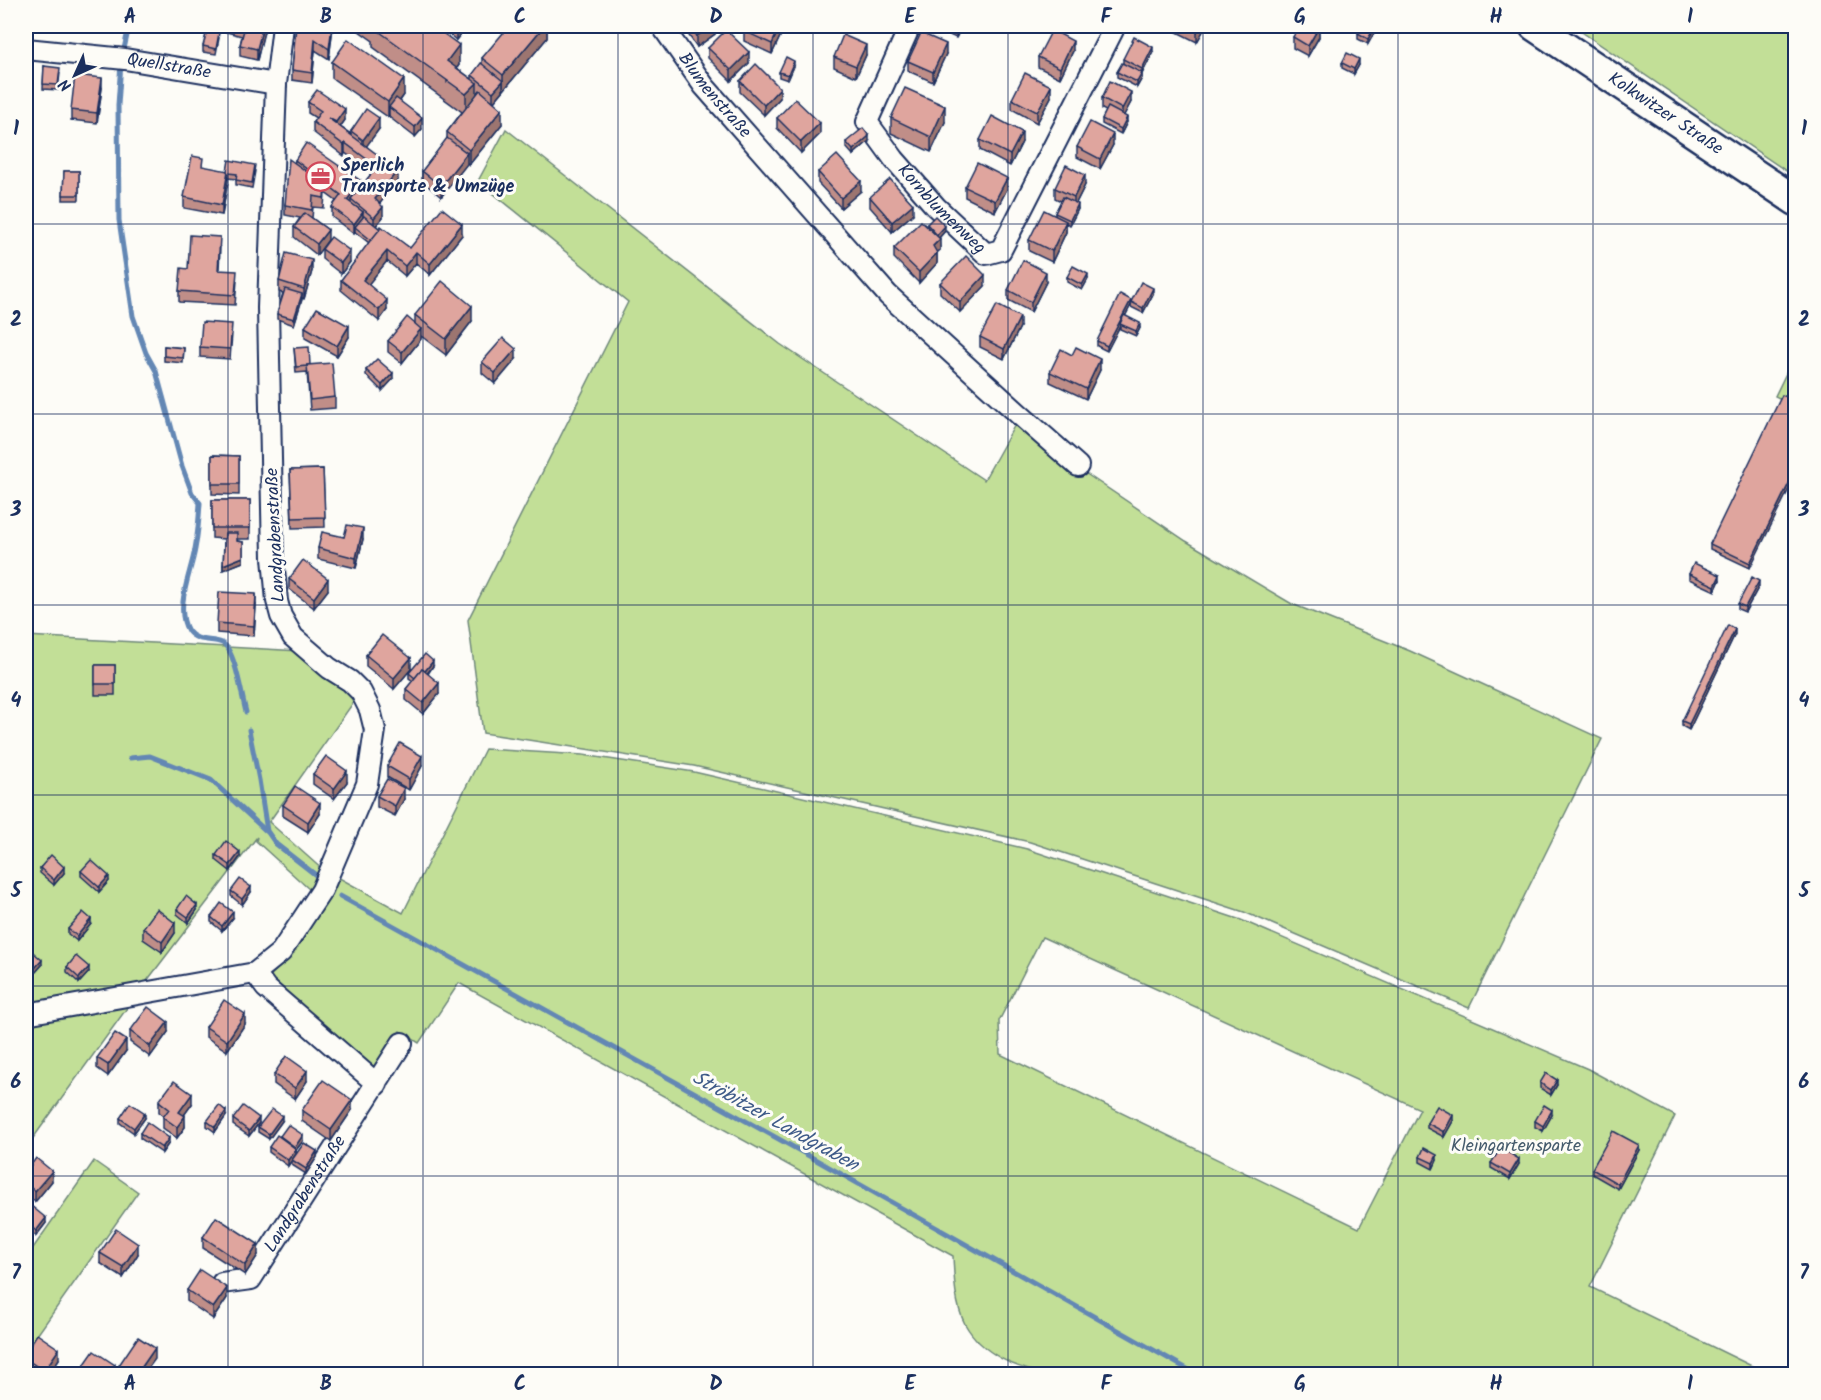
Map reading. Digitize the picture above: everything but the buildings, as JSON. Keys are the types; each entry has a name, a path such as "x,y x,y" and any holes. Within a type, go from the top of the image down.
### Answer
{"main road":[{"name":"Kolkwitzer Straße","path":"1534,26 1796,201"}],"street":[{"name":"Landgrabenstraße","path":"26,1014 255,973 281,952 322,890 366,784 375,730 370,710 361,692 350,681 329,668 293,637 281,616 277,601 273,558 268,308 276,84 283,26"},
{"name":"Blumenstraße","path":"662,26 704,86 888,295 1078,466"},
{"name":"Kornblumenweg","path":"910,26 867,122 894,159 936,207 986,254 1001,250 1113,30 1111,26"},
{"name":"Quellstraße","path":"26,49 120,58 276,84"},
{"path":"255,973 266,987 377,1084"},
{"name":"Landgrabenstraße","path":"222,1283 251,1279 402,1043"}],"green space":[{"path":"1573,26 1795,26 1796,138 1791,148 1795,150 1795,177"},
{"path":"506,129 780,344 984,480 1017,421 1082,471 1186,541 1292,604 1410,651 1602,739 1469,1008 1244,912 1030,842 694,766 483,733 468,620 628,302 478,181"},
{"path":"1792,361 1795,363 1795,406 1775,396"},
{"path":"26,636 300,651 358,696 269,822 324,871 310,890 256,841 257,837 140,990 26,1148"},
{"name":"Kleingartensparte","path":"485,749 583,755 694,772 1027,849 1241,920 1588,1069 1675,1116 1590,1287 1768,1374 1128,1373 1060,1375 1025,1369 990,1352 965,1324 957,1300 953,1256 459,983 419,1043 400,1031 375,1068 268,978 289,958 334,875 403,913","holes":["1042,937 1420,1109 1359,1228 1000,1054 999,1021"]},
{"path":"94,1161 138,1192 26,1351 26,1258"}],"waterway":[{"name":"Ströbitzer Landgraben","path":"129,26 121,63 118,105 119,220 133,316 146,353 156,371 182,466 192,493 200,503 196,543 183,601 184,622 192,635 222,643 227,647 234,663 246,712"},
{"name":"Ströbitzer Landgraben","path":"249,730 267,831 276,844 317,876"},
{"path":"130,758 150,756 211,780 266,831"},
{"name":"Ströbitzer Landgraben","path":"340,896 1196,1374"}],"place":[{"name":"Sperlich Transporte & Umzüge","path":"320,176"}]}
